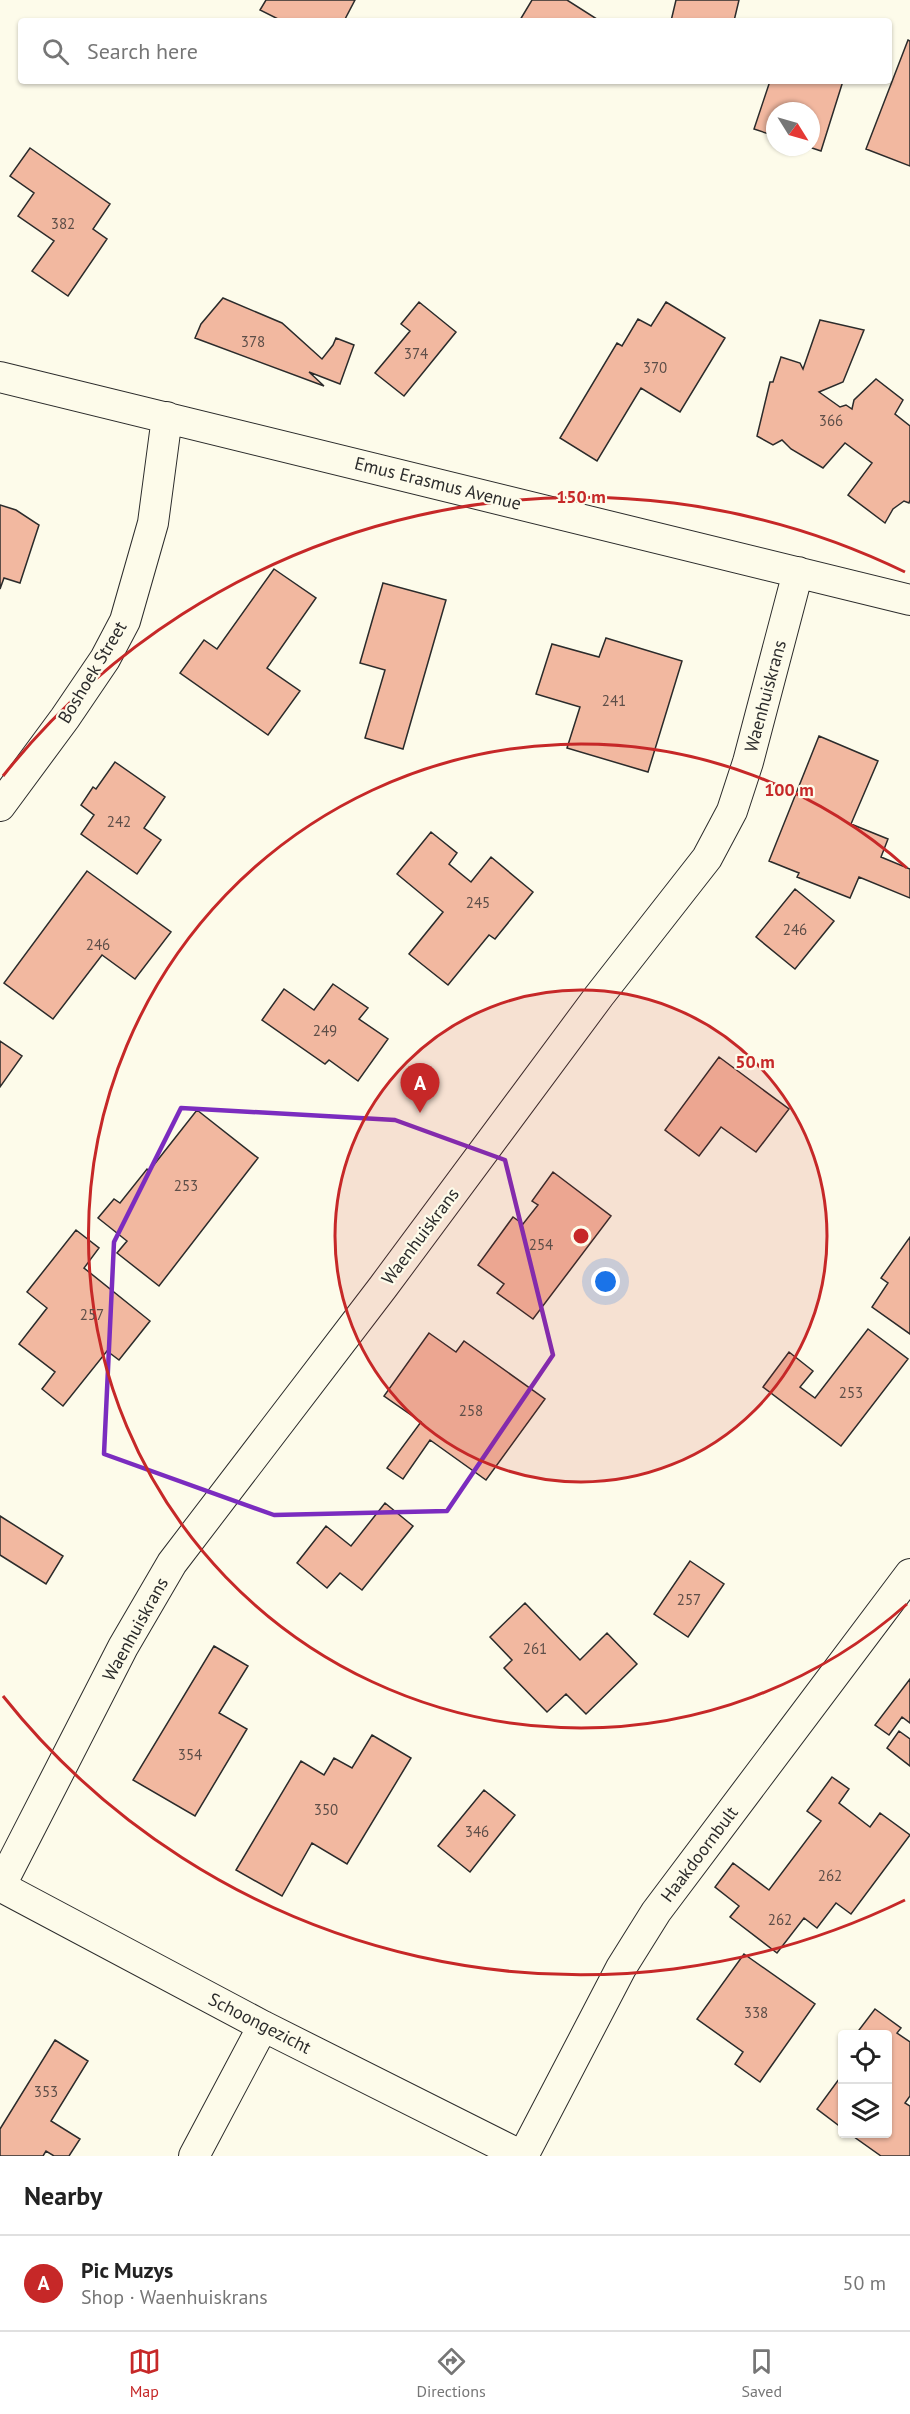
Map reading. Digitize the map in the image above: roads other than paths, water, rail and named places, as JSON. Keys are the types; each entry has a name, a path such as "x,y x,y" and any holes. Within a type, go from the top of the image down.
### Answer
{"street":[{"name":"Emus Erasmus Avenue","path":"0,376 910,600"},
{"name":"Boshoek Street","path":"0,806 66,718 105,659 124,621 153,523 167,417"},
{"name":"Waenhuiskrans","path":"0,1886 123,1647 172,1563 390,1277 599,996 707,858 732,811 748,762 798,572"},
{"name":"Haakdoornbult","path":"522,2156 616,1977 656,1912 910,1574"},
{"name":"Schoongezicht","path":"0,1886 263,2026 522,2156"},
{"path":"195,2156 263,2026"}],"place":[{"name":"Pic Muzys","path":"420,1113"}]}
